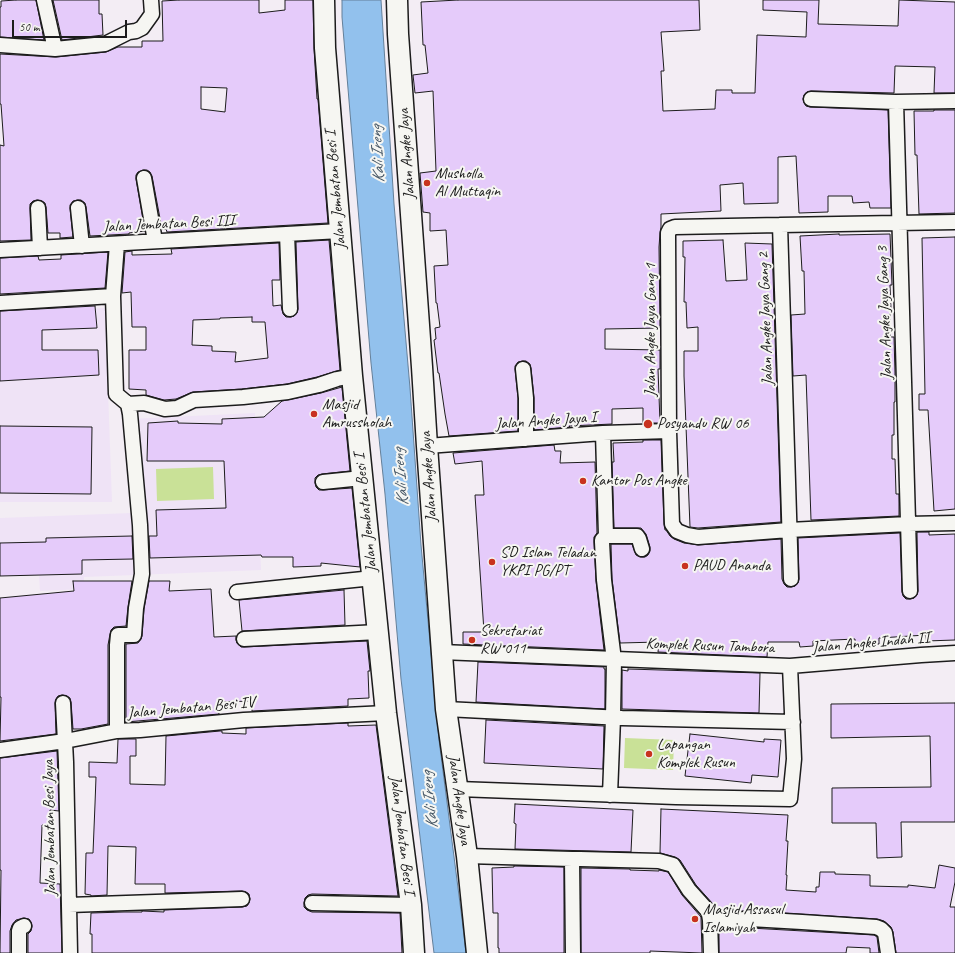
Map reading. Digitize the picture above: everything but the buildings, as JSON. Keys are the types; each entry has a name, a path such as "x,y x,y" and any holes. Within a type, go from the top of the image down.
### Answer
{"street":[{"path":"44,0 55,49"},
{"path":"0,45 55,49 105,44 129,32 142,28 152,14 151,0"},
{"name":"Jalan Jembatan Besi I","path":"324,0 325,48 352,376 386,713 411,905 414,953"},
{"name":"Jalan Angke Jaya","path":"397,0 398,34 446,709 467,856 477,953"},
{"path":"811,99 896,102 955,101"},
{"name":"Jalan Angke Jaya Gang 3","path":"896,102 910,591"},
{"path":"144,178 155,242"},
{"path":"38,208 40,248"},
{"path":"78,208 82,246"},
{"path":"780,226 899,222 955,222"},
{"name":"Jalan Angke Jaya Gang 1","path":"780,226 675,227 670,229 668,233 669,431 672,524 677,531 698,537 790,530"},
{"name":"Jalan Angke Jaya Gang 2","path":"780,226 791,579"},
{"name":"Jalan Jembatan Besi III","path":"0,250 340,231"},
{"path":"287,234 290,309"},
{"path":"117,244 114,296 116,394 128,404 130,414 140,525 142,574 136,608 134,635 118,635 117,731"},
{"path":"0,303 114,296"},
{"path":"523,369 526,398 526,439"},
{"path":"128,404 144,404 165,409 177,408 194,400 288,392 313,387 352,376"},
{"name":"Jalan Angke Jaya I","path":"427,446 603,433 669,431"},
{"path":"603,433 606,536 602,540 603,565 614,660 610,795"},
{"path":"323,482 362,478"},
{"path":"790,530 955,523"},
{"path":"606,536 637,536 642,549"},
{"path":"237,592 373,578"},
{"path":"244,638 378,632"},
{"name":"Komplek Rusun Tambora","path":"442,652 790,666 794,759 790,800 458,789"},
{"name":"Jalan Angke Indah II","path":"790,666 955,653"},
{"name":"Jalan Jembatan Besi Jaya","path":"63,703 70,953"},
{"path":"446,709 613,718 793,722"},
{"name":"Jalan Jembatan Besi IV","path":"0,750 65,742 117,731 244,720 386,713"},
{"path":"467,856 572,860 659,861 671,864 675,867 689,890 707,910 710,920 711,953"},
{"path":"572,860 574,953"},
{"path":"69,905 242,899"},
{"path":"312,903 411,905"},
{"path":"710,920 765,920 876,927 885,932 888,953"},
{"path":"19,953 19,931 20,928 24,926"}],"shaded area":[{"path":"105,308 112,502 0,502 0,313"},
{"path":"255,413 261,570 84,577 84,589 40,591 39,574 0,576 0,518 132,513 129,419"}],"green space":[{"path":"213,467 214,499 157,501 156,469"},
{"name":"Lapangan Komplek Rusun","path":"625,738 674,740 673,770 624,768"}],"water":[{"name":"Kali Ireng","path":"342,0 381,0 394,204 410,388 421,545 439,740 466,953 434,953 401,679 385,494 371,363 342,17"}],"place":[{"name":"Musholla Al Muttaqin","path":"427,183"},
{"name":"Masjid Amrussholah","path":"314,414"},
{"name":"Posyandu RW 06","path":"648,424"},
{"name":"Kantor Pos Angke","path":"583,481"},
{"name":"SD Islam Teladan YKPI PG/PT","path":"492,562"},
{"name":"PAUD Ananda","path":"685,566"},
{"name":"Sekretariat RW 011","path":"472,640"},
{"name":"Lapangan Komplek Rusun","path":"649,754"},
{"name":"Masjid Assasul Islamiyah","path":"695,919"}]}
